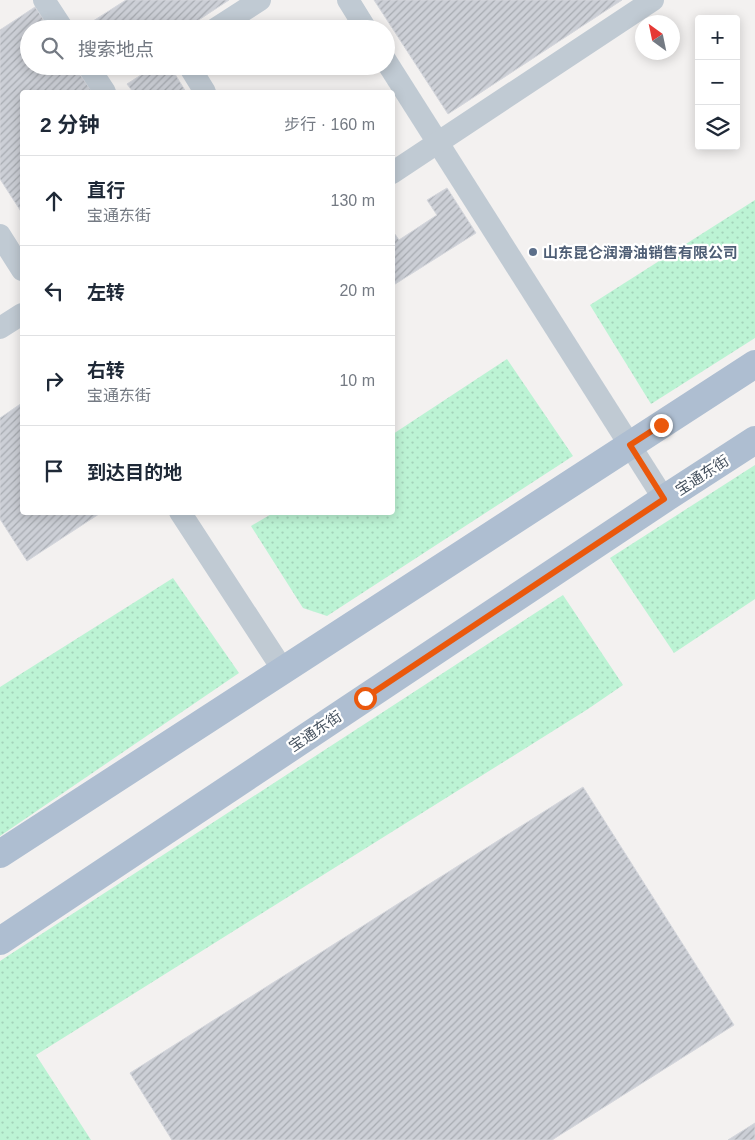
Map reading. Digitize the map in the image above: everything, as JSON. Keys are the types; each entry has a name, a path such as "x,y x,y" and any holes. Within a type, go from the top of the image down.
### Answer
{"main road":[{"path":"0,854 755,364"},
{"name":"宝通东街","path":"0,941 755,440"}],"lane":[{"path":"44,0 57,20"},
{"path":"229,20 260,0"},
{"path":"348,0 360,20"},
{"path":"395,171 653,0"},
{"path":"94,75 104,90"},
{"path":"195,75 204,90"},
{"path":"395,75 664,499"},
{"path":"0,236 20,267"},
{"path":"0,328 20,315"},
{"path":"182,515 283,670"}],"green space":[{"path":"755,200 755,338 651,404 590,305"},
{"path":"507,359 573,456 327,616 303,608 251,526 270,515 395,515 395,433"},
{"path":"755,465 755,599 674,653 610,558"},
{"path":"173,578 239,673 0,836 0,687"},
{"path":"563,595 623,685 588,709 36,1055 91,1140 0,1140 0,961"}],"building":[{"path":"126,0 229,0 199,20 95,20"},
{"path":"374,0 622,0 448,114 395,32 395,20 387,20"},
{"path":"35,7 44,20 20,20 20,75 80,75 91,90 20,90 20,210 0,179 0,30"},
{"path":"141,75 176,75 185,90 132,90 127,84"},
{"path":"447,188 476,233 395,284 395,234 399,240 437,215 427,200"},
{"path":"20,404 20,515 97,515 27,561 0,519 0,418"},
{"path":"583,787 734,1025 552,1140 172,1140 130,1073"},
{"path":"755,1123 755,1140 728,1140"}],"place":[{"name":"山东昆仑润滑油销售有限公司","path":"533,252"}],"route":[{"path":"365,698 664,499 630,445 661,425"}]}
